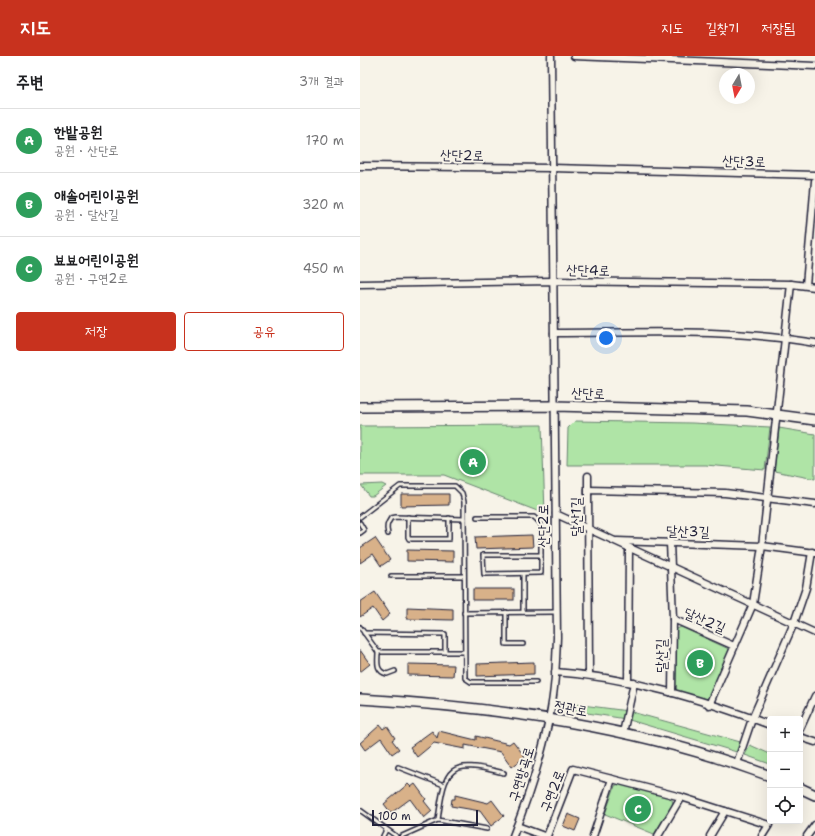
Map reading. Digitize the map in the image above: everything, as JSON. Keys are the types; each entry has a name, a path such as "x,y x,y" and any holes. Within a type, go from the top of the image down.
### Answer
{"street":[{"name":"산단2로","path":"550,718 555,672 556,612 551,56"},
{"path":"574,56 815,66"},
{"name":"산단2로","path":"360,166 672,171"},
{"name":"산단3로","path":"672,171 815,175"},
{"path":"806,285 815,181"},
{"name":"산단4로","path":"360,284 553,282 791,284 815,287"},
{"path":"762,546 766,498 791,284"},
{"path":"554,333 721,333 789,338 815,343"},
{"name":"산단로","path":"360,408 555,406 747,411 815,420"},
{"path":"588,476 588,498"},
{"name":"달산1길","path":"589,674 588,490 718,493 815,504"},
{"path":"556,514 815,633"},
{"name":"달산3길","path":"614,541 762,546 814,553 806,588 794,623"},
{"name":"달산2길","path":"670,542 673,619 734,646 753,604 762,546"},
{"path":"623,733 631,683 629,613 630,548"},
{"name":"달산길","path":"672,693 673,619"},
{"path":"736,763 752,719 794,623"},
{"path":"709,705 734,646"},
{"name":"달산길","path":"555,672 589,674 672,693 767,724"},
{"path":"803,722 815,696"},
{"name":"정관로","path":"360,699 475,708 550,718 623,733 736,763 767,775"},
{"name":"구연방곡로","path":"513,836 534,778 550,718"},
{"path":"803,737 815,742"},
{"name":"구연2로","path":"547,836 573,769 681,798 769,825 762,836"},
{"path":"594,836 612,779"},
{"path":"803,789 815,795"},
{"path":"658,836 681,798"},
{"path":"710,836 725,811"},
{"path":"807,836 815,825"},
{"path":"517,826 544,836"}],"lane":[{"path":"360,517 400,486 449,485 454,486 462,493 464,502 464,674 466,680 471,682 536,682"},
{"path":"476,516 534,517 541,524 541,555 541,573 484,574 483,555 541,555"},
{"path":"408,517 409,539 449,539 449,518"},
{"path":"388,534 386,528 390,518 464,518"},
{"path":"360,523 364,530 360,533"},
{"path":"523,574 523,612"},
{"path":"392,576 464,576"},
{"path":"506,612 506,644 523,644"},
{"path":"464,613 556,612"},
{"path":"360,626 378,652 377,665 380,671 387,674 395,671"},
{"path":"364,633 445,634 445,652"},
{"path":"378,652 464,652"},
{"path":"438,820 441,794 448,775 462,766 482,767 504,773"},
{"path":"398,767 444,785"},
{"path":"360,810 396,836"},
{"path":"402,836 438,820 487,829"},
{"path":"383,836 386,830"}],"green space":[{"path":"575,421 692,423 770,427 765,470 705,465 567,465 568,428"},
{"path":"542,425 545,514 444,475 360,475 360,426"},
{"path":"779,428 815,434 815,479 774,471"},
{"path":"382,484 386,486 373,496 369,496 361,485"},
{"path":"681,627 731,650 709,699 695,698 675,691 675,630"},
{"path":"567,703 628,711 744,743 740,753 626,719 568,710"},
{"path":"750,745 767,753 767,763 745,755"},
{"path":"620,783 671,796 673,804 654,834 605,814 615,786"}],"building":[{"path":"401,494 449,494 449,505 401,506"},
{"path":"532,535 533,547 476,549 475,537"},
{"path":"375,538 390,560 381,566 373,554 360,563 360,548"},
{"path":"407,550 453,551 453,562 407,561"},
{"path":"473,589 514,589 514,600 473,600"},
{"path":"375,592 390,614 382,621 373,608 360,617 360,602"},
{"path":"407,607 453,609 453,620 407,619"},
{"path":"360,650 370,664 360,672"},
{"path":"534,662 534,674 477,676 477,664"},
{"path":"408,664 454,665 453,676 408,675"},
{"path":"380,725 383,729 387,726 395,738 392,740 399,749 392,754 381,738 365,750 360,743"},
{"path":"432,731 437,738 439,731 476,740 476,736 509,744 513,741 525,757 512,767 501,752 465,745 465,749 434,743 417,757 410,747"},
{"path":"408,784 411,787 415,784 426,799 424,801 432,811 424,818 410,799 391,813 384,804"},
{"path":"455,795 488,803 492,800 504,816 491,826 480,811 451,806 452,799 455,799"},
{"path":"568,814 580,819 575,831 563,826"}],"place":[{"name":"한밭공원","path":"473,462"},
{"name":"애솔어린이공원","path":"700,663"},
{"name":"뵤뵤어린이공원","path":"638,809"}]}
